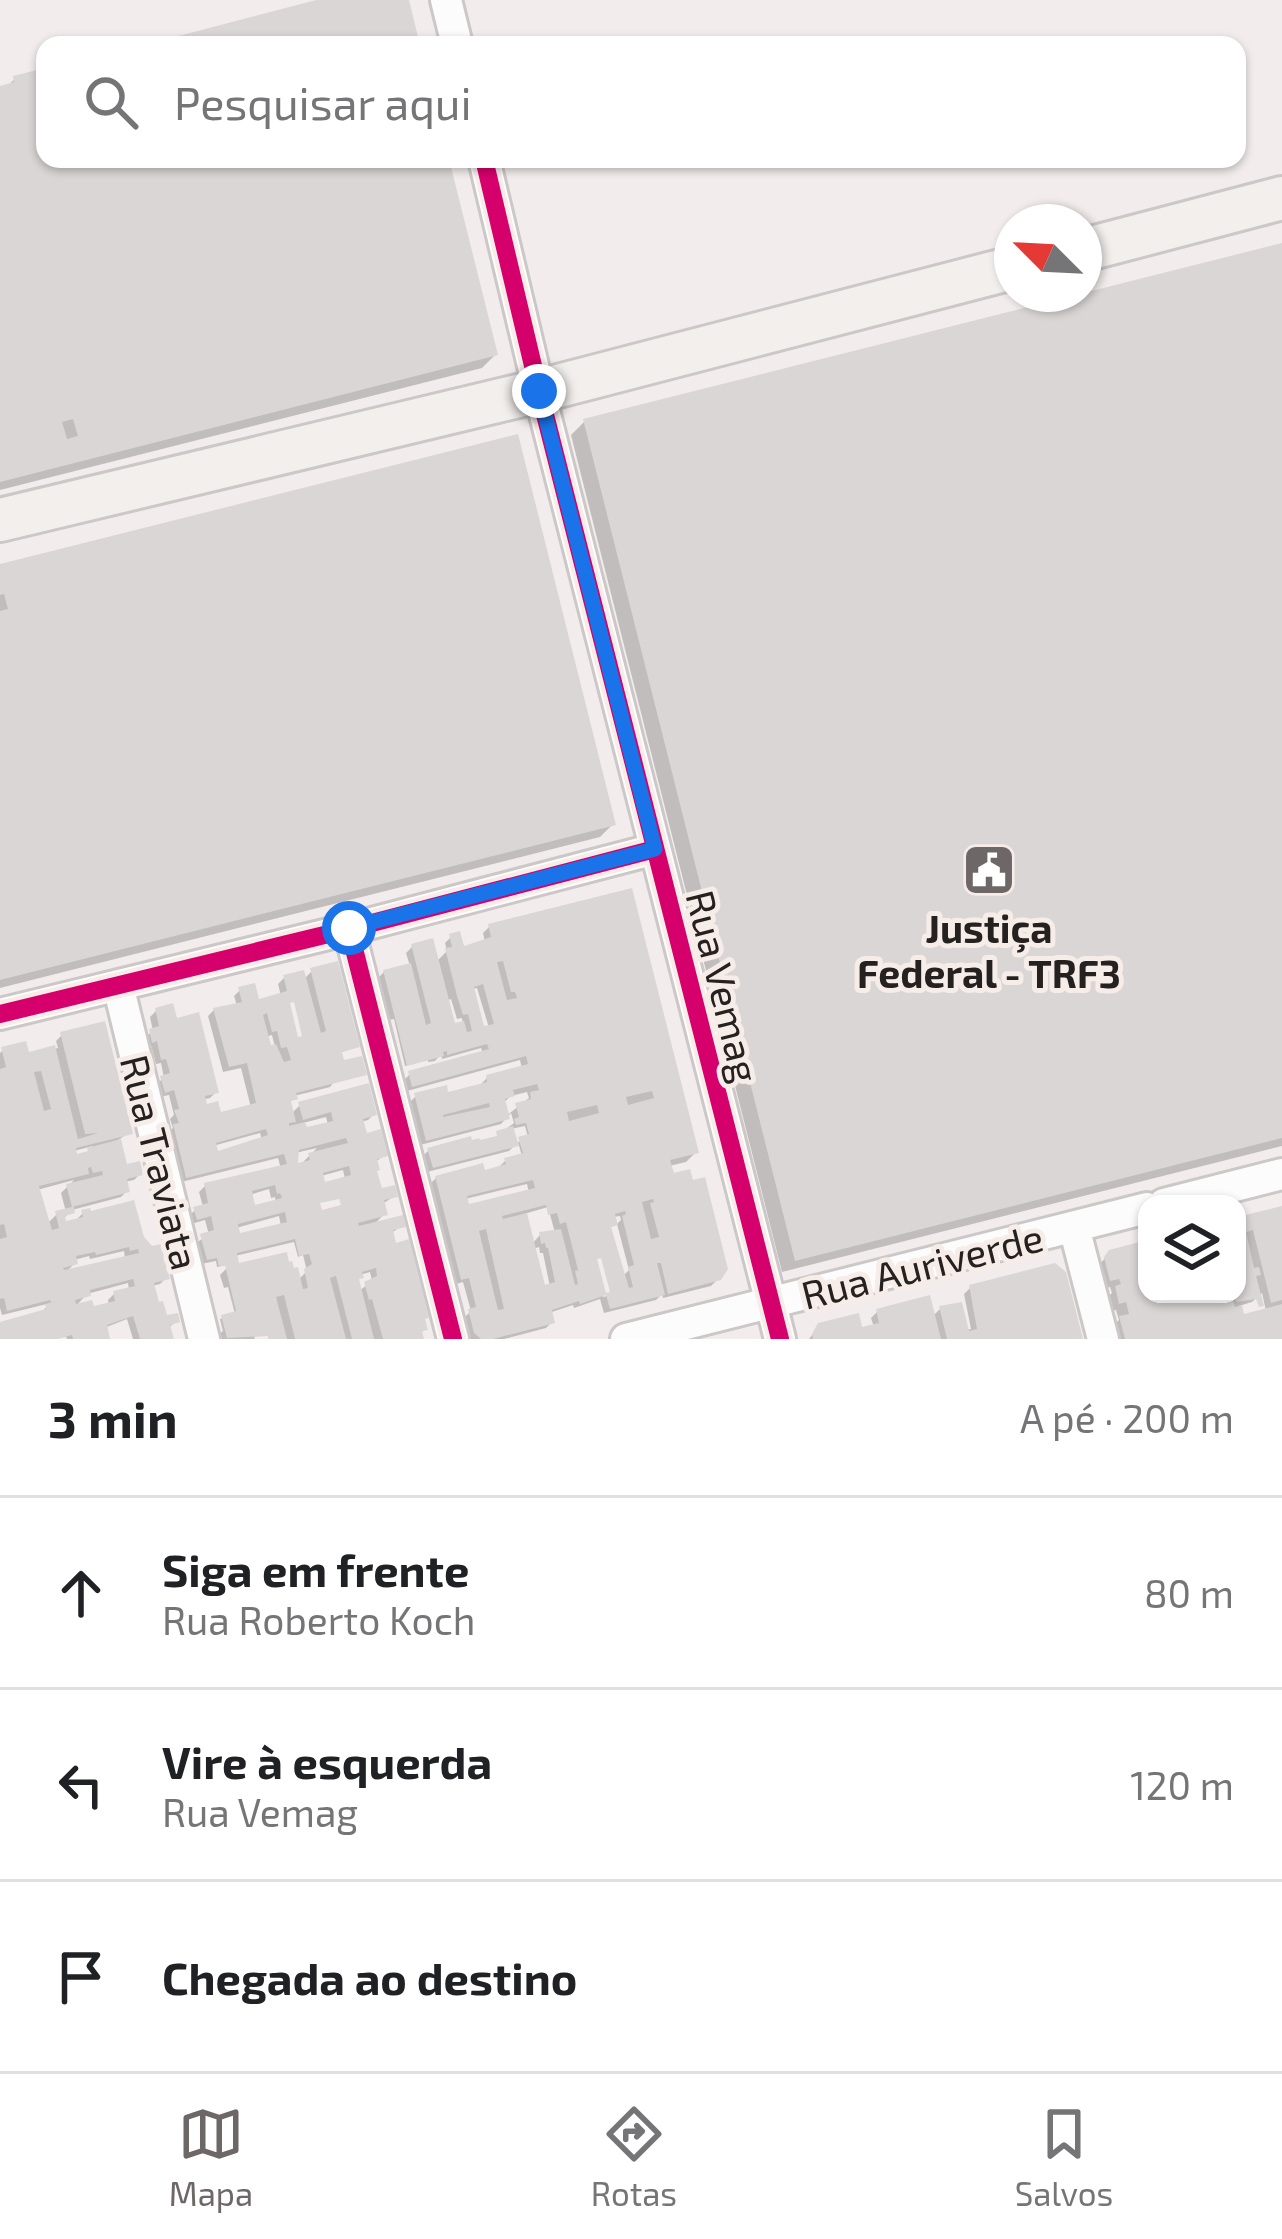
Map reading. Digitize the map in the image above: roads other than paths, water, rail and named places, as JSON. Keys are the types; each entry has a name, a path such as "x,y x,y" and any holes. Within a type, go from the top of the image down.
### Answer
{"main road":[{"path":"1102,245 1282,198"},
{"path":"0,520 539,391 994,273"}],"street":[{"path":"446,0 455,36"},
{"name":"Rua Vemag","path":"486,168 780,1339"},
{"path":"0,1014 655,849"},
{"path":"349,928 453,1339"},
{"name":"Rua Traviata","path":"118,985 204,1339"},
{"path":"1199,1195 1282,1174"},
{"name":"Rua Auriverde","path":"626,1339 1138,1210"},
{"path":"1075,1227 1103,1339"}],"place":[{"name":"Justiça Federal - TRF3","path":"989,870"}]}
